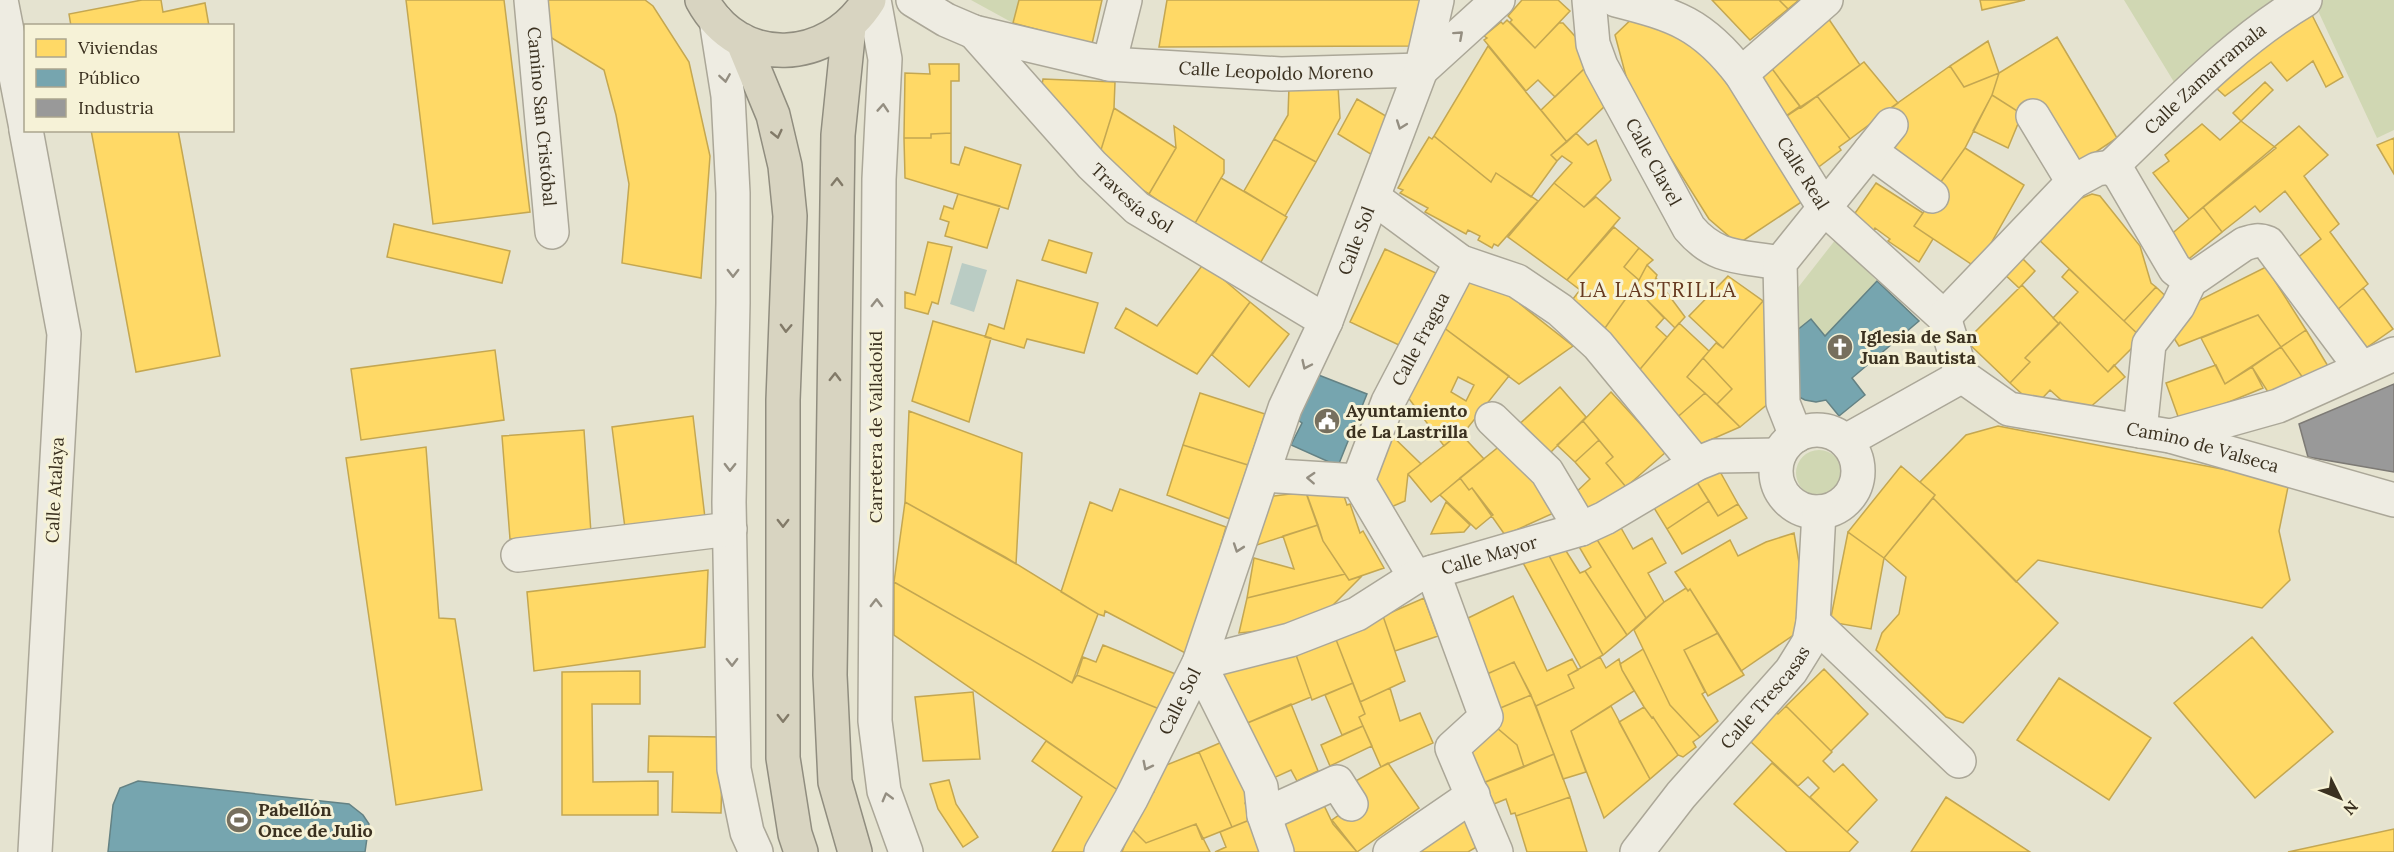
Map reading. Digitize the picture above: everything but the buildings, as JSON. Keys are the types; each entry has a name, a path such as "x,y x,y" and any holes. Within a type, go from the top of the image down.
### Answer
{"highway":[{"path":"709,10 728,32 742,40 769,49 797,50 825,42 849,27 869,0"},
{"path":"849,27 838,135 830,675 835,782 855,852"},
{"path":"742,40 773,116 784,165 790,216 783,400 783,758 795,834 801,852"}],"street":[{"name":"Calle Atalaya","path":"1,0 24,119"},
{"name":"Camino San Cristóbal","path":"531,0 552,232"},
{"name":"Carretera de Valladolid","path":"874,0 885,59 879,179 875,721 884,791 906,852"},
{"name":"Calle Leopoldo Moreno","path":"913,0 946,20 974,32 1017,56 1281,74 1421,70"},
{"path":"1109,64 1125,0"},
{"name":"Calle Sol","path":"1101,852 1131,799 1199,663 1285,408 1326,321 1421,70 1437,0"},
{"path":"1421,70 1498,0"},
{"name":"Calle Clavel","path":"1589,0 1593,44 1601,66 1689,228 1701,242 1718,253 1780,263"},
{"name":"Calle Real","path":"1616,0 1671,15 1707,35 1726,54 1741,74 1825,209 1944,317"},
{"path":"1741,74 1826,0"},
{"name":"Calle Zamarramala","path":"1944,317 2073,182 2097,169 2111,168 2236,47 2274,18 2305,0"},
{"path":"709,10 728,96 733,194 734,303 730,529 734,770 747,832 756,852"},
{"name":"Travesía Sol","path":"1017,56 1092,165 1137,208 1326,321"},
{"path":"2033,116 2073,182"},
{"path":"1787,445 1809,430 1822,430 1846,441 1854,452 1858,465 1858,479 1844,502 1832,510 1819,513 1798,507 1783,494 1777,482 1776,469 1787,445 1783,403 1780,263 1891,125"},
{"name":"Calle Atalaya","path":"27,132 64,334 35,852"},
{"path":"1870,151 1932,196"},
{"path":"2111,168 2121,176 2175,269 2185,279 2190,279"},
{"path":"1374,198 1461,262 1517,281 1560,310 1598,345 1696,464"},
{"path":"2361,368 2268,243 2259,240 2244,244 2190,279 2178,306 2149,344 2155,434 2278,406 2394,354"},
{"name":"Calle Fragua","path":"1358,481 1388,402 1461,262"},
{"path":"1846,441 1962,376 1944,317"},
{"name":"Camino de Valseca","path":"1962,376 2009,409 2155,434 2394,500"},
{"path":"1492,418 1547,472 1581,529"},
{"name":"Calle Mayor","path":"1199,663 1290,640 1357,614 1424,574 1581,529 1605,518 1696,464 1716,456 1787,445"},
{"path":"1263,475 1358,481 1424,574 1486,717 1452,748 1496,852"},
{"name":"Calle Trescasas","path":"1637,852 1680,795 1791,671 1809,642 1813,622 1819,513"},
{"path":"518,555 730,529"},
{"path":"1813,622 1959,761"},
{"path":"1199,663 1261,787 1263,815 1277,852"},
{"path":"1263,815 1337,782 1351,804"},
{"path":"1390,852 1473,795"}],"green space":[{"path":"971,0 1019,0 1013,23"},
{"path":"2124,0 2305,0 2201,77 2174,82"},
{"path":"2313,0 2394,0 2394,130 2377,138"},
{"path":"1836,239 1877,281 1825,336 1811,319 1786,339 1786,303"},
{"path":"1819,450 1828,451 1836,456 1841,464 1841,482 1836,490 1828,495 1819,496 1810,495 1802,490 1797,482 1796,473 1797,464 1802,456 1810,451"}],"shaded area":[{"path":"962,263 987,270 974,312 950,304"}],"place":[{"name":"Iglesia de San Juan Bautista","path":"1840,347"},
{"name":"Ayuntamiento de La Lastrilla","path":"1327,421"},
{"name":"Pabellón Once de Julio","path":"239,820"}],"district":[{"name":"LA LASTRILLA","path":"1658,290"}]}
